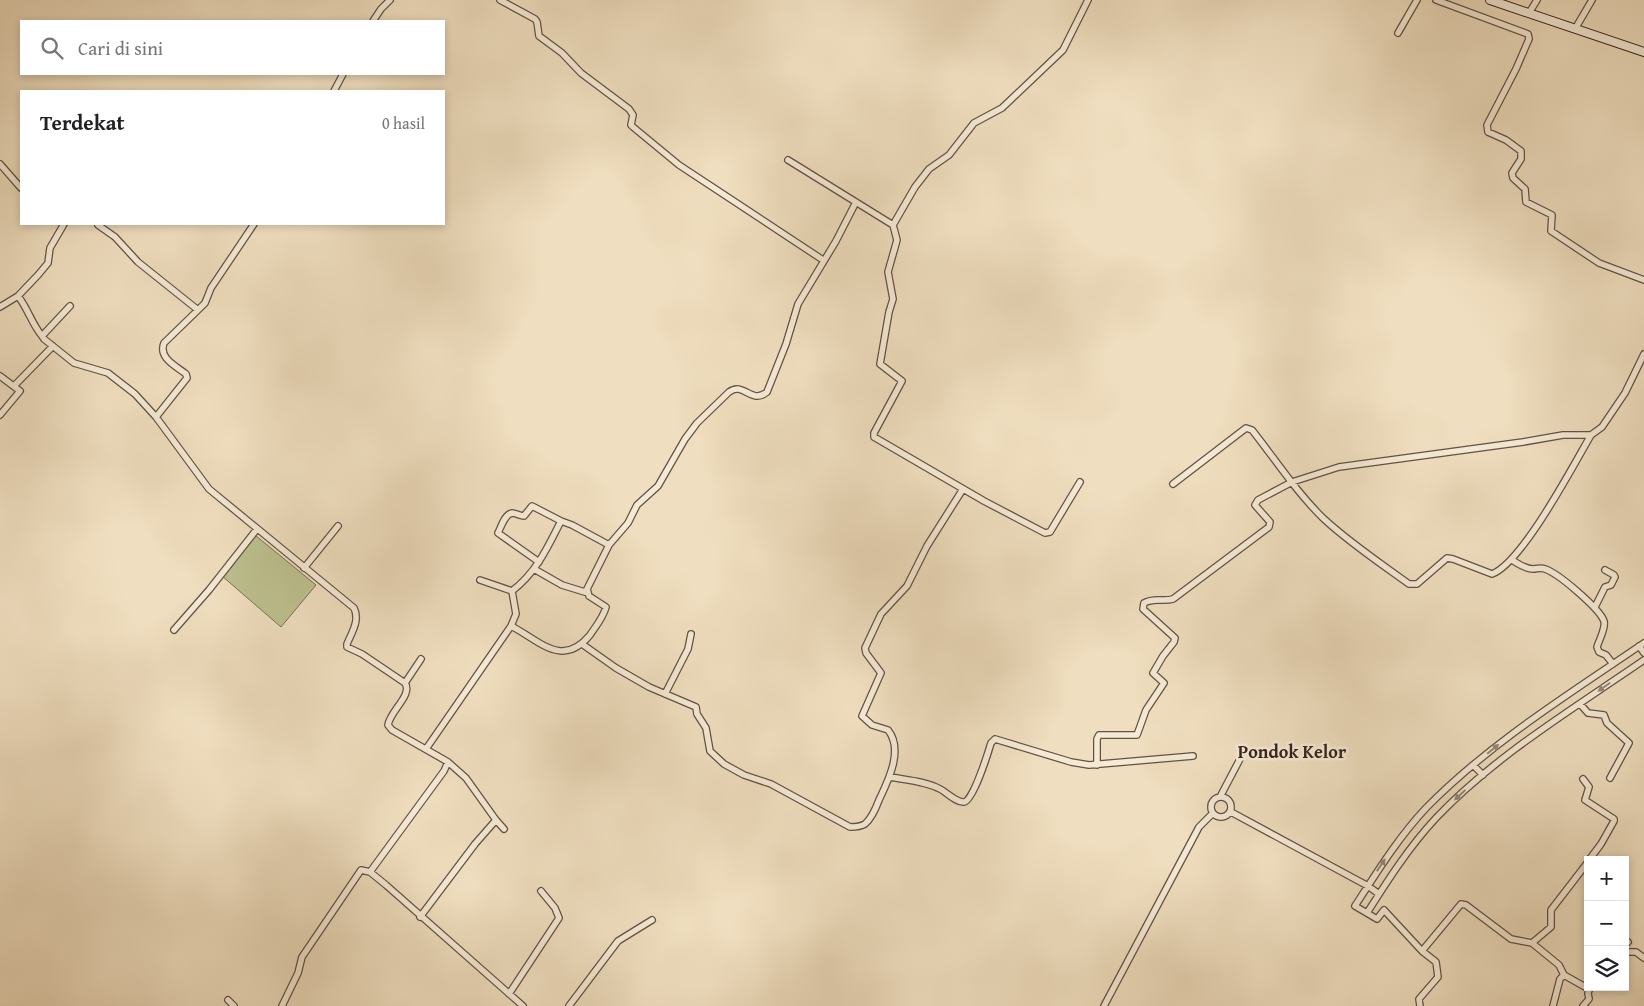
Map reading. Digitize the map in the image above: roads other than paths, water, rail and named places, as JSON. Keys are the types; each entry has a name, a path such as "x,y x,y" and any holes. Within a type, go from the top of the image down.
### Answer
{"street":[{"path":"374,20 390,0"},
{"path":"500,0 535,19 540,36 562,53 581,73 629,109 633,115 631,125 661,151 679,165 823,260"},
{"path":"893,225 915,187 929,169 949,155 974,123 1002,108 1062,50 1088,0"},
{"path":"1398,33 1417,0"},
{"path":"1436,0 1528,34 1529,39 1516,69 1487,125 1488,132 1506,140 1520,151 1522,156 1512,173 1513,178 1525,189 1526,202 1552,215 1551,231 1553,233 1599,262 1644,280"},
{"path":"1490,0 1644,52"},
{"path":"1529,13 1537,0"},
{"path":"1575,29 1592,0"},
{"path":"335,90 342,75"},
{"path":"788,160 893,225 897,240 888,272 893,299 880,364 902,381 874,433 874,437 963,489 1047,534 1080,482"},
{"path":"0,164 20,187"},
{"path":"588,593 587,589 609,545 628,523 637,505 658,486 685,439 697,423 734,388 757,397 767,392 786,344 798,304 836,241 856,202"},
{"path":"0,307 18,296 38,276 48,262 50,248 63,225"},
{"path":"98,225 115,237 138,262 198,310"},
{"path":"156,417 187,378 186,374 163,355 164,344 205,303 211,288 253,225"},
{"path":"18,296 26,307 34,327 42,336 74,363 108,373 134,394 156,417 209,489 354,608 357,620 347,647 362,654 406,683 408,689 389,718 388,725 392,730 448,762 466,778 504,829"},
{"path":"42,336 70,306"},
{"path":"14,386 53,346"},
{"path":"1173,484 1246,428 1249,428 1323,518 1352,543 1409,584 1417,584 1423,581 1447,558 1492,574 1498,572 1512,560 1538,522 1591,435 1602,427 1625,393 1644,354"},
{"path":"0,376 20,391 0,415"},
{"path":"1097,764 1097,739 1099,735 1137,735 1146,710 1164,683 1153,673 1175,638 1143,609 1144,603 1155,599 1173,599 1251,541 1268,526 1270,523 1255,505 1256,502 1292,482 1338,467 1524,442 1563,434 1591,435"},
{"path":"582,644 616,668 665,694 696,707 696,714 706,728 710,751 724,764 744,775 771,784 850,827 858,827 865,824 874,812 890,777 895,750 891,733 886,728 872,725 862,716 881,673 866,653 865,648 881,614 907,586 927,546 963,489"},
{"path":"538,562 498,533 506,516 514,513 524,516 532,506 609,545"},
{"path":"512,591 534,569 561,521"},
{"path":"304,568 320,551 338,526"},
{"path":"174,630 209,590 257,529"},
{"path":"1512,560 1525,568 1545,569 1566,583 1595,608 1604,621 1604,627 1597,647 1600,652 1606,654 1613,664"},
{"path":"511,626 555,651 568,650 582,644 599,624 606,607 588,593 562,585 534,569"},
{"path":"1595,608 1605,588 1611,585 1615,577 1605,570"},
{"path":"480,580 512,591"},
{"path":"426,749 511,626 516,614 512,591"},
{"path":"665,694 688,649 691,634"},
{"path":"1420,1006 1419,999 1438,979 1436,962 1422,951 1384,910 1377,919 1355,906 1394,846 1426,809 1474,764 1506,739 1642,644 1644,653"},
{"path":"406,683 421,659"},
{"path":"1367,914 1405,855 1436,818 1483,775 1514,750 1644,660"},
{"path":"1580,704 1588,713 1604,715 1608,723 1630,743 1610,778"},
{"path":"890,777 916,781 938,788 964,802 969,800 973,792 991,743 995,739 1071,762 1089,765 1193,756"},
{"path":"1220,797 1227,799 1231,805 1231,812 1226,817 1218,818 1212,814 1210,807 1213,800 1220,797 1240,759"},
{"path":"370,872 444,771 448,762"},
{"path":"1474,764 1483,775"},
{"path":"1582,779 1589,787 1584,800 1614,819 1601,844 1592,856"},
{"path":"1231,812 1368,886 1379,894"},
{"path":"1104,1006 1199,827 1212,814"},
{"path":"420,917 475,844 496,820"},
{"path":"1532,944 1551,927 1551,910 1584,866"},
{"path":"282,1006 298,973 302,957 358,872 364,870 370,872 523,1006"},
{"path":"509,994 558,918 555,908 541,891"},
{"path":"1422,951 1461,904 1466,905 1512,939 1532,944 1559,965 1564,975 1584,985"},
{"path":"569,1006 618,942 652,920"},
{"path":"1629,952 1636,952 1644,958"},
{"path":"1553,1006 1560,978 1564,975"},
{"path":"1584,1006 1589,999 1589,991"},
{"path":"228,1000 234,1006"}],"district":[{"name":"Pondok Kelor","path":"1292,752"}]}
